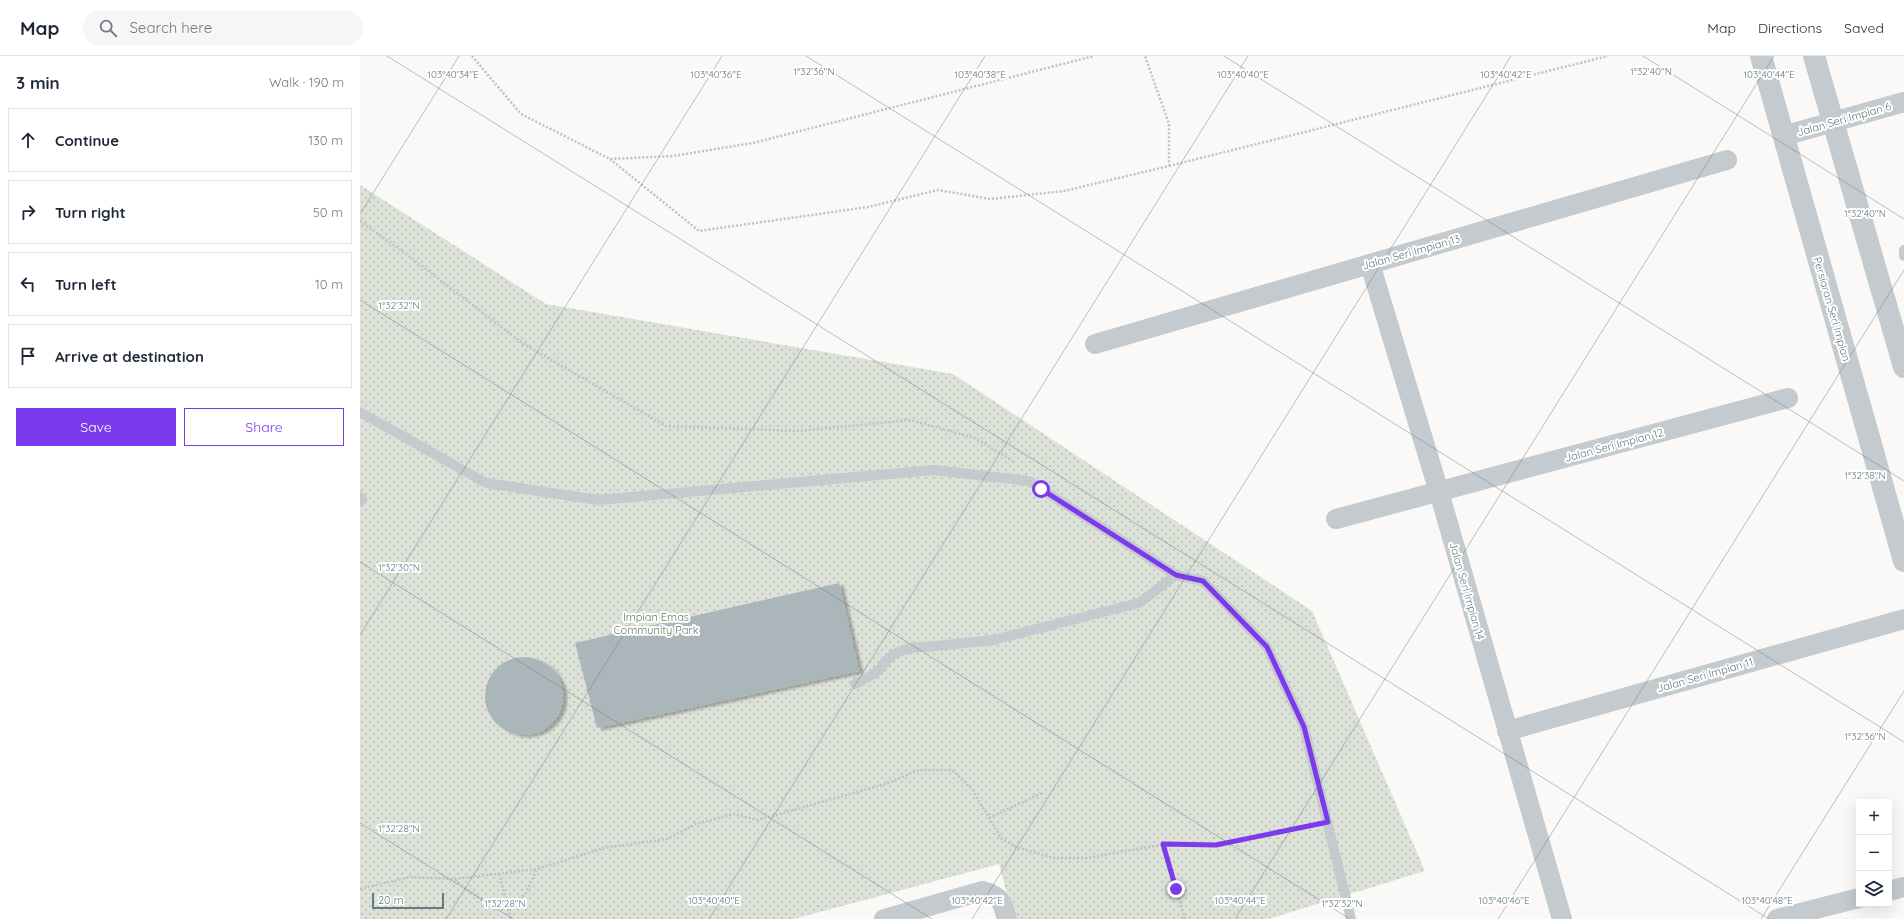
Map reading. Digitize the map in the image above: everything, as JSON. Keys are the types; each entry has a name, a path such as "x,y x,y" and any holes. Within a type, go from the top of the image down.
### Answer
{"street":[{"name":"Persiaran Seri Impian","path":"1761,56 1904,561"},
{"path":"1814,56 1904,367"},
{"name":"Jalan Seri Impian 6","path":"1783,136 1904,102"},
{"name":"Jalan Seri Impian 13","path":"1095,344 1727,160"},
{"name":"Jalan Seri Impian 14","path":"1370,264 1439,492 1562,919"},
{"name":"Jalan Seri Impian 12","path":"1336,519 1788,398"},
{"name":"Jalan Seri Impian 11","path":"1507,731 1904,619"},
{"path":"1892,890 1904,887"},
{"path":"884,919 982,891 992,894 1003,902 1007,919"},
{"path":"1778,919 1856,899"}],"lane":[{"path":"1904,250 1904,256"},
{"path":"360,412 486,483 598,500 934,470 1028,481 1176,575 1203,581 1267,647 1304,727 1352,919"},
{"path":"360,497 362,499 360,501"},
{"path":"856,684 880,669 886,661 894,655 908,649 917,646 927,647 993,640 1139,602 1176,575"}],"path":[{"path":"472,56 520,114 610,159 699,231 868,207 938,190 990,199 1064,191 1608,56"},
{"path":"610,159 673,156 753,143 1094,56"},
{"path":"1145,56 1170,124 1169,166"},
{"path":"360,221 409,256 522,343 666,426 799,431 910,420 975,438 1014,461"},
{"path":"360,889 410,877 454,879 537,869 604,848 667,839 696,824 734,814 758,820 885,784 919,770 952,770 972,790 1000,838 1016,847 1054,858 1087,858 1163,844 1216,845 1328,822"},
{"path":"989,818 1042,793"},
{"path":"1163,844 1185,919"},
{"path":"507,909 526,893 537,869"},
{"path":"499,874 507,909 511,919"},
{"path":"454,879 483,901 507,909"}],"green space":[{"name":"Impian Emas Community Park","path":"360,185 546,304 953,374 1312,611 1425,871 1268,919 1014,919 999,864 794,919 360,919"}],"building":[{"path":"839,583 859,671 597,728 575,643"},
{"path":"516,657 532,657 546,663 557,674 563,688 563,704 557,718 546,729 532,735 516,735 502,729 491,718 485,704 485,688 491,674 502,663"}],"route":[{"path":"1041,489 1176,575 1203,581 1267,647 1304,727 1328,822 1216,845 1163,844 1176,889"}]}
